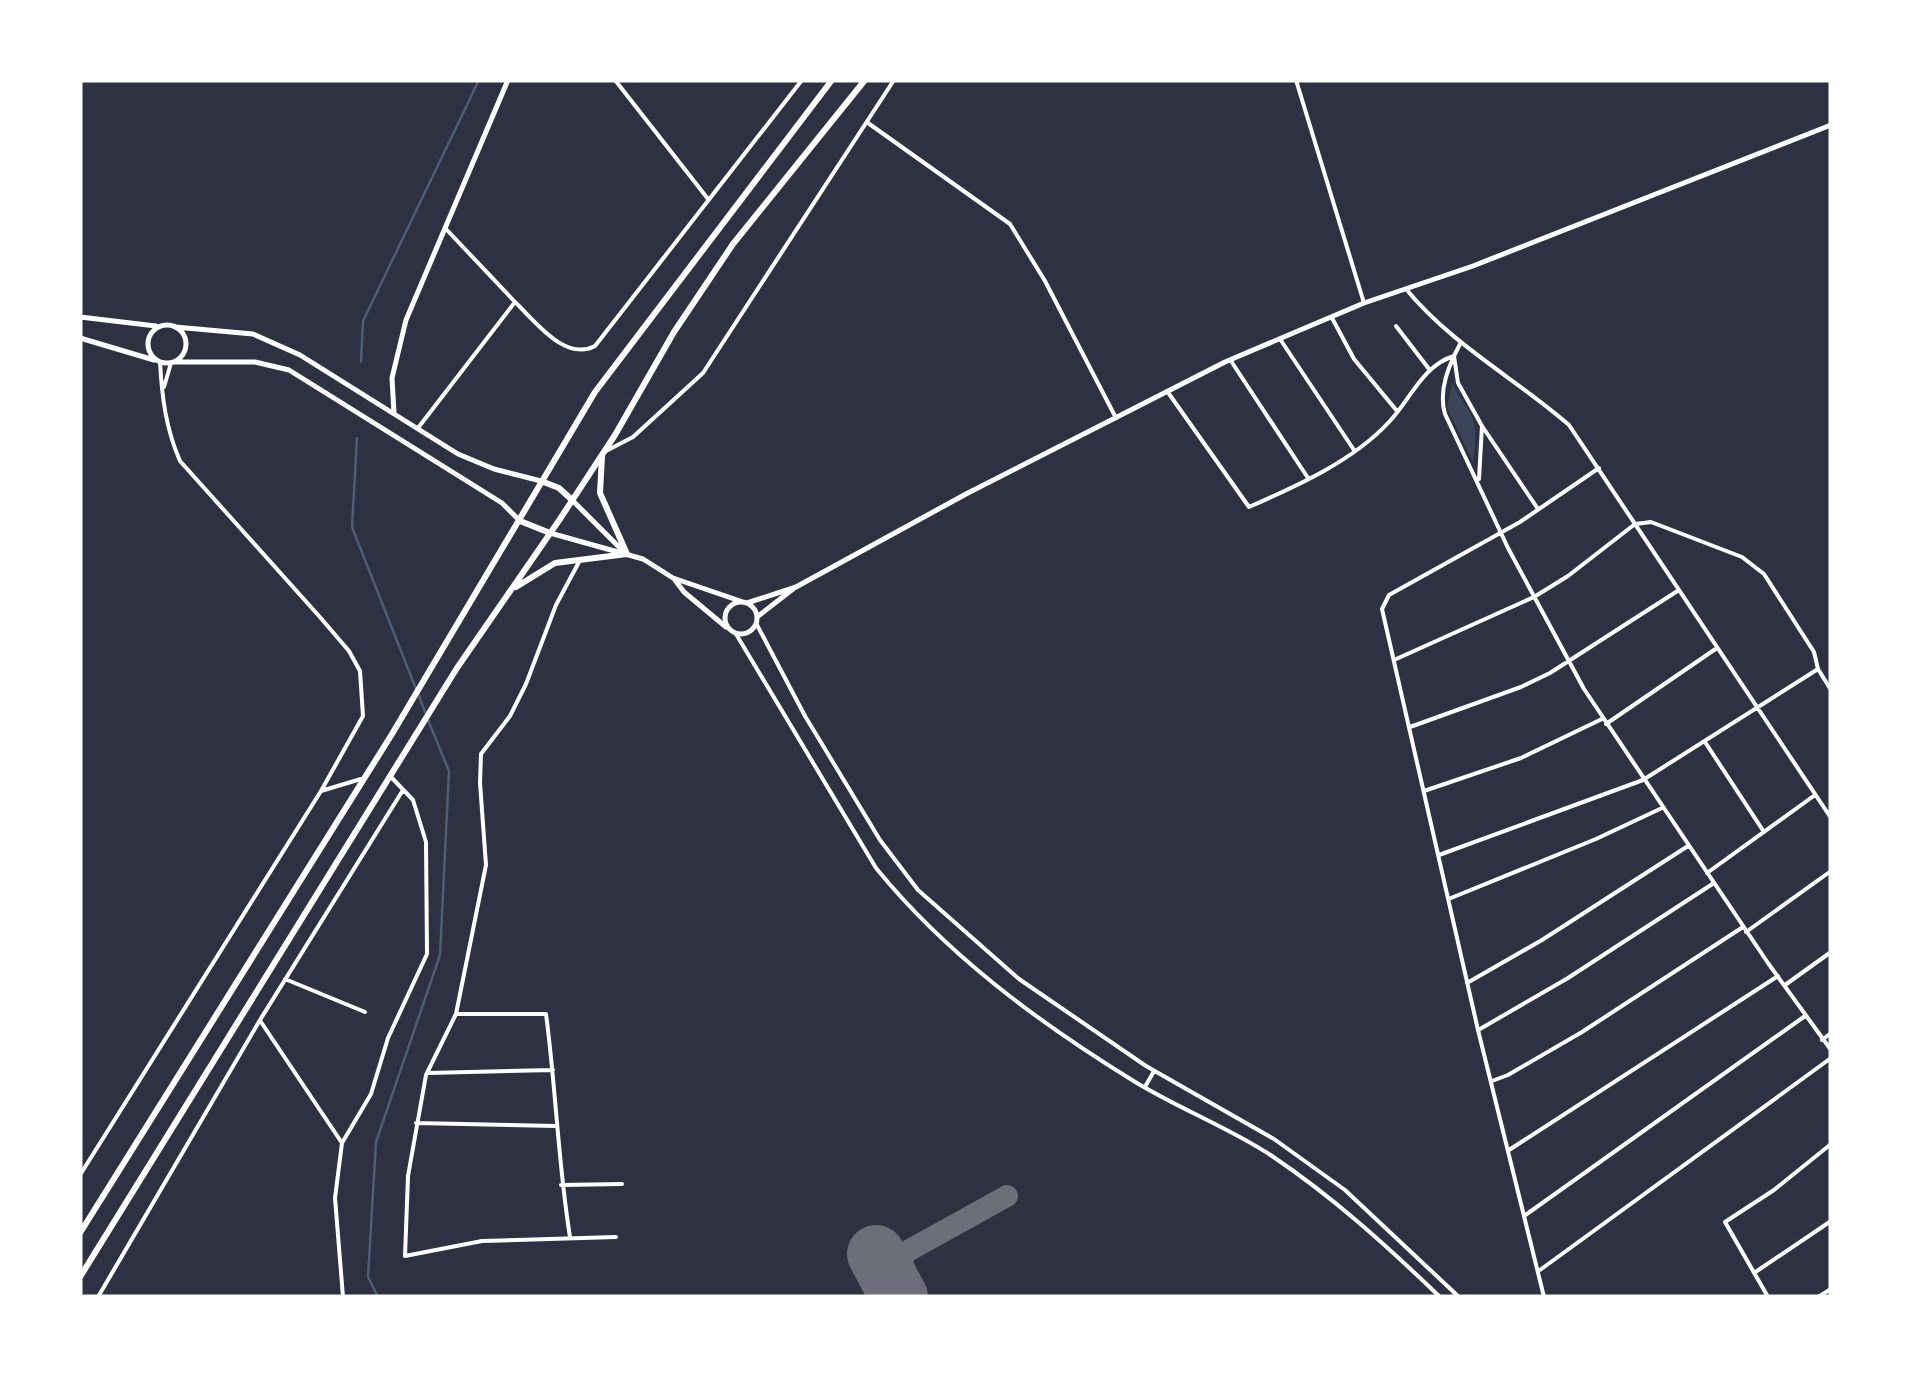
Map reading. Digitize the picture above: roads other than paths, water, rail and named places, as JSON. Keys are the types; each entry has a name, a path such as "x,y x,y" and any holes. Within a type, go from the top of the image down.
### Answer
{"highway":[{"path":"80,1233 392,734 595,392 832,80"},
{"path":"80,1277 457,668 560,519 674,332 732,244 866,80"},
{"path":"511,591 556,564 627,554 600,493 602,453"},
{"path":"541,481 559,488 572,500"},
{"path":"520,521 550,533"}],"street":[{"path":"394,414 392,378 406,320 508,80"},
{"path":"614,80 708,199"},
{"path":"445,228 514,302 568,349 590,349 802,80"},
{"path":"602,453 633,437 704,373 894,80"},
{"path":"1296,80 1364,303"},
{"path":"866,122 1010,224 1045,280 1116,418"},
{"path":"728,628 724,618 728,608 796,586 1230,360 1364,303 1473,266 1831,126"},
{"path":"1406,289 1460,344 1518,383 1569,425 1831,818"},
{"path":"418,428 514,302"},
{"path":"80,316 253,334 300,354 458,454 494,469 541,481"},
{"path":"1332,318 1354,359 1397,411"},
{"path":"1396,326 1430,370"},
{"path":"80,1175 321,791 363,716 360,671 348,652 180,462 170,438 160,362 150,353 148,341 159,327"},
{"path":"162,393 172,363 186,349 184,336 175,327"},
{"path":"80,338 160,362 255,362 290,370 502,503 520,521"},
{"path":"1280,339 1354,450"},
{"path":"1460,344 1442,404 1534,596 1604,722 1831,1050"},
{"path":"1167,392 1250,507 1354,450 1390,421 1430,370 1454,356"},
{"path":"1454,356 1458,384 1539,510"},
{"path":"1230,360 1308,478"},
{"path":"1479,485 1482,426"},
{"path":"1544,1297 1490,1082 1382,609 1389,595 1502,533 1599,468"},
{"path":"572,500 627,554"},
{"path":"1394,660 1534,596 1568,576 1635,524 1652,522 1742,557 1764,574 1814,652 1818,669 1831,690"},
{"path":"550,533 644,559 673,578 745,602 824,747 880,840 918,890 1002,967 1154,1071 1274,1139 1345,1190 1460,1297"},
{"path":"581,558 556,605 510,716 481,754 486,864 456,1014 426,1074 408,1176 405,1256 482,1241 616,1236"},
{"path":"673,578 684,592 736,634 876,868 901,899 1007,996 1145,1087 1268,1154 1338,1202 1440,1297"},
{"path":"736,634 750,632 757,620 796,586"},
{"path":"1410,727 1521,688 1569,662 1679,590"},
{"path":"1424,791 1521,758 1604,722 1717,648"},
{"path":"1440,855 1644,780 1818,669"},
{"path":"1705,742 1764,832"},
{"path":"343,1297 335,1198 342,1143 371,1094 388,1038 427,954 426,842 413,800 390,776"},
{"path":"321,791 362,779"},
{"path":"98,1297 260,1020 403,790"},
{"path":"1706,873 1815,795"},
{"path":"1449,899 1596,840 1662,808"},
{"path":"1467,983 1688,846"},
{"path":"1490,1082 1508,1076 1582,1032 1831,871"},
{"path":"1478,1030 1568,978 1714,883"},
{"path":"1785,985 1831,952"},
{"path":"1508,1151 1778,976"},
{"path":"285,980 365,1012"},
{"path":"456,1014 546,1014 554,1070 561,1185 570,1237"},
{"path":"1524,1216 1805,1016"},
{"path":"260,1020 342,1143"},
{"path":"1822,1040 1831,1033"},
{"path":"1538,1272 1831,1058"},
{"path":"426,1074 554,1070"},
{"path":"1145,1087 1154,1071"},
{"path":"416,1124 556,1126"},
{"path":"1768,1297 1725,1222 1774,1190 1831,1144"},
{"path":"561,1185 622,1184"},
{"path":"1754,1273 1831,1220"},
{"path":"1818,1297 1831,1289"}],"waterway":[{"path":"361,362 363,321 479,80"},
{"path":"357,438 352,527 416,689"},
{"path":"419,696 425,712"},
{"path":"378,1297 368,1277 376,1142 440,955 449,771 428,720"}]}
